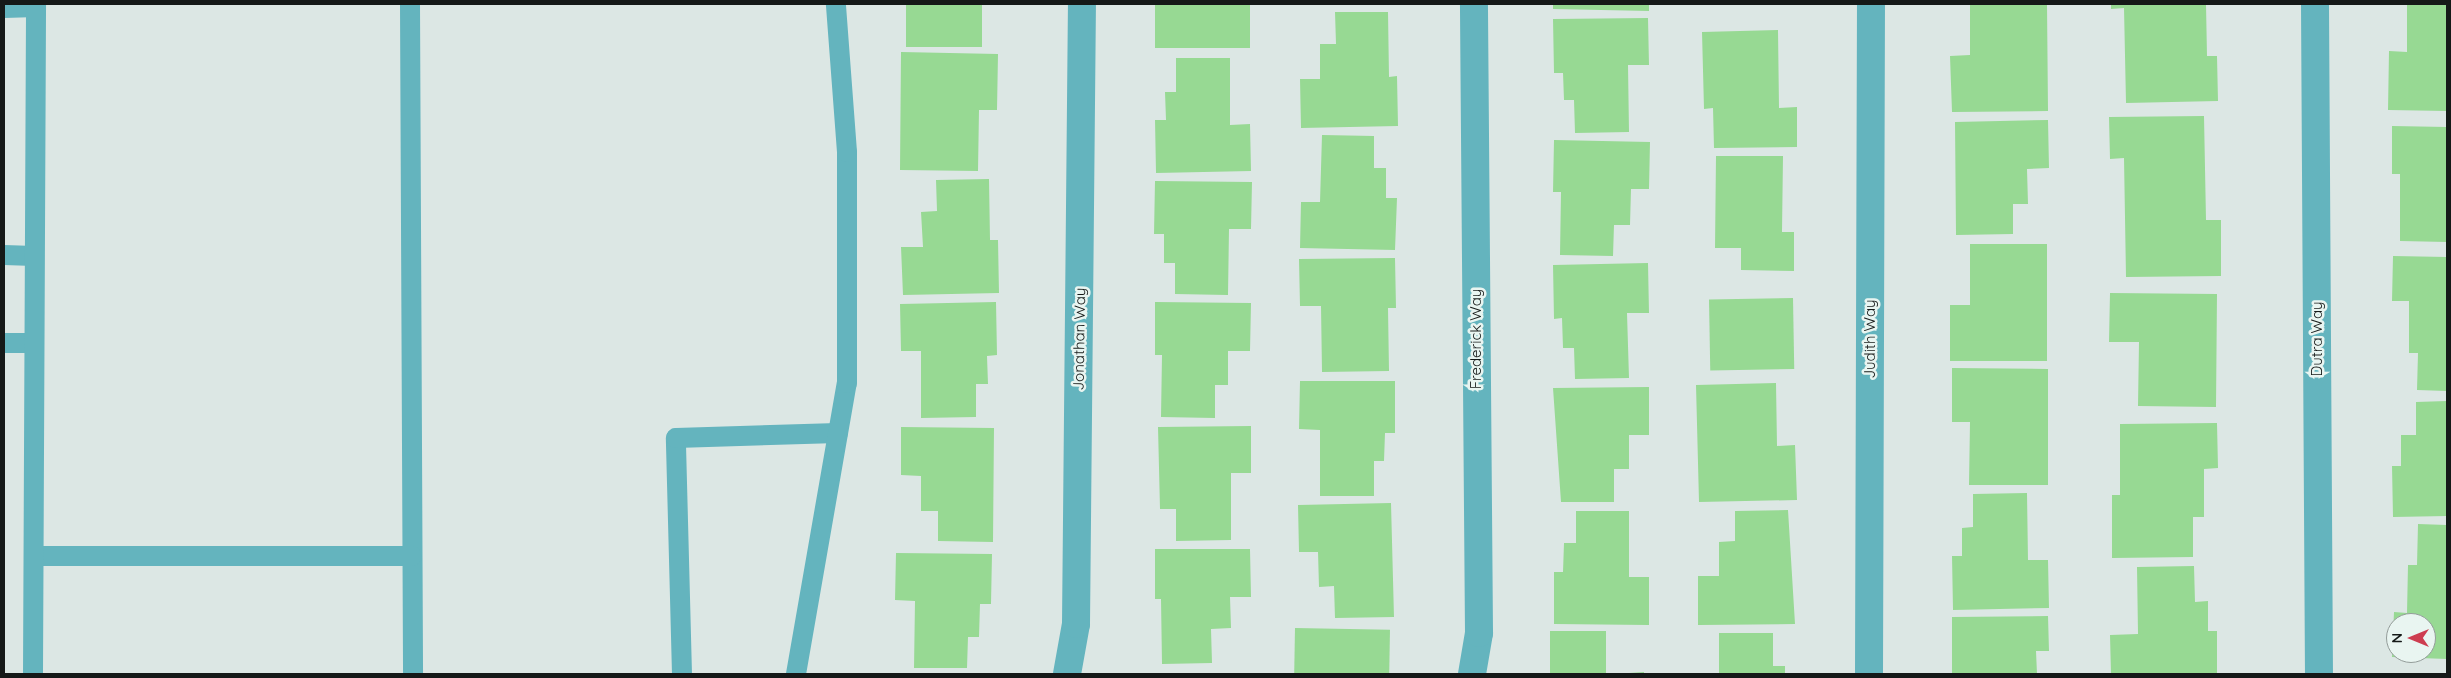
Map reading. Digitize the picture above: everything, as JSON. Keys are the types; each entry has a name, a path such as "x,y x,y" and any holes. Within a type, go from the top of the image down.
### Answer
{"street":[{"name":"Jonathan Way","path":"1067,674 1076,624 1082,4"},
{"name":"Frederick Way","path":"1472,674 1479,633 1474,4"},
{"name":"Judith Way","path":"1869,674 1871,4"},
{"name":"Dutra Way","path":"2315,4 2319,674"}],"lane":[{"path":"410,4 413,674"},
{"path":"796,674 847,383 847,152 836,4"},
{"path":"4,8 36,5 33,674"},
{"path":"4,256 34,256"},
{"path":"4,343 34,343"},
{"path":"682,674 676,438 838,433"},
{"path":"34,556 412,556"}],"building":[{"path":"906,4 982,4 982,47 906,47"},
{"path":"1155,4 1250,4 1250,48 1155,48"},
{"path":"1553,4 1649,4 1649,11 1553,9"},
{"path":"1970,4 2047,4 2048,111 1952,112 1950,56 1970,55"},
{"path":"2111,4 2206,4 2207,56 2217,56 2218,101 2126,103 2124,8 2111,9"},
{"path":"2407,4 2447,4 2447,111 2388,110 2389,51 2407,52"},
{"path":"1335,12 1388,12 1389,77 1397,76 1398,126 1301,128 1300,79 1320,79 1320,44 1336,44"},
{"path":"1648,18 1649,65 1628,65 1629,132 1575,133 1574,100 1564,100 1563,73 1554,73 1553,19"},
{"path":"1778,30 1779,108 1797,107 1797,147 1714,148 1713,108 1704,109 1702,32"},
{"path":"901,52 998,54 997,110 979,110 978,171 900,170"},
{"path":"1176,58 1230,58 1230,125 1250,124 1251,171 1156,173 1155,120 1166,120 1165,92 1176,92"},
{"path":"2204,116 2206,220 2221,220 2221,276 2126,277 2124,158 2110,159 2109,117"},
{"path":"2048,120 2049,168 2027,169 2028,204 2013,204 2013,234 1956,235 1955,122"},
{"path":"2392,126 2447,127 2447,242 2400,241 2400,174 2392,174"},
{"path":"1322,135 1374,136 1374,168 1386,168 1386,198 1397,198 1395,250 1300,248 1301,202 1320,202"},
{"path":"1554,140 1650,142 1649,189 1631,189 1630,225 1614,225 1613,256 1560,255 1561,192 1553,192"},
{"path":"1716,156 1783,156 1782,232 1794,232 1794,271 1741,270 1741,248 1715,248"},
{"path":"989,179 990,240 998,240 999,293 903,295 901,247 923,247 921,212 937,211 936,180"},
{"path":"1155,181 1252,182 1251,229 1229,229 1228,295 1175,294 1175,263 1164,263 1164,234 1154,234"},
{"path":"1970,244 2047,244 2047,361 1950,361 1950,305 1970,305"},
{"path":"2393,256 2447,257 2447,391 2417,390 2418,353 2409,353 2409,301 2392,301"},
{"path":"1395,258 1396,308 1388,308 1389,371 1322,372 1321,306 1300,306 1299,259"},
{"path":"1648,263 1649,313 1627,313 1629,378 1575,379 1574,348 1563,348 1562,318 1554,319 1553,265"},
{"path":"2110,293 2217,294 2216,407 2138,406 2139,342 2109,342"},
{"path":"1793,298 1794,369 1710,370 1709,299"},
{"path":"996,302 997,355 987,356 988,384 976,384 976,417 921,418 921,351 901,351 900,304"},
{"path":"1155,302 1251,303 1250,351 1228,351 1228,385 1215,385 1215,418 1161,417 1162,355 1155,355"},
{"path":"1952,368 2048,369 2048,485 1969,485 1970,422 1952,422"},
{"path":"1300,381 1395,381 1395,433 1385,433 1384,461 1374,461 1374,496 1320,496 1320,430 1299,429"},
{"path":"1776,383 1777,446 1795,445 1797,500 1699,502 1696,385"},
{"path":"1649,387 1649,435 1629,435 1629,469 1614,469 1614,502 1561,502 1553,388"},
{"path":"2447,401 2447,516 2393,517 2392,466 2401,466 2401,435 2416,435 2416,402"},
{"path":"2217,423 2218,468 2204,469 2204,517 2193,517 2193,557 2112,558 2112,495 2120,495 2120,424"},
{"path":"1251,426 1251,473 1231,473 1231,540 1176,541 1176,509 1160,509 1158,427"},
{"path":"901,427 994,428 993,542 938,541 938,511 921,511 921,476 901,475"},
{"path":"2027,493 2028,560 2048,560 2049,608 1953,610 1952,556 1962,556 1962,528 1973,527 1973,494"},
{"path":"1391,503 1394,617 1335,618 1334,586 1319,587 1318,552 1299,552 1298,505"},
{"path":"1788,510 1795,624 1698,625 1698,576 1719,576 1719,542 1735,541 1735,511"},
{"path":"1576,511 1629,511 1629,577 1649,577 1649,625 1554,624 1554,572 1563,572 1564,543 1576,543"},
{"path":"2418,524 2447,525 2447,659 2436,659 2436,613 2407,613 2408,565 2417,565"},
{"path":"1155,549 1250,549 1251,597 1230,597 1231,628 1211,629 1212,663 1162,664 1161,599 1155,599"},
{"path":"896,553 992,554 991,604 980,604 979,637 968,637 967,668 914,668 915,601 895,600"},
{"path":"2194,566 2195,602 2208,601 2208,631 2217,631 2217,674 2111,674 2110,635 2138,634 2137,567"},
{"path":"2048,616 2049,651 2036,651 2037,674 1952,674 1952,617"},
{"path":"1295,628 1390,630 1389,674 1294,674"},
{"path":"1550,631 1606,631 1606,674 1550,674"},
{"path":"1719,633 1773,633 1773,666 1785,666 1785,674 1719,674"},
{"path":"1644,672 1644,674 1629,674 1629,673"}]}
